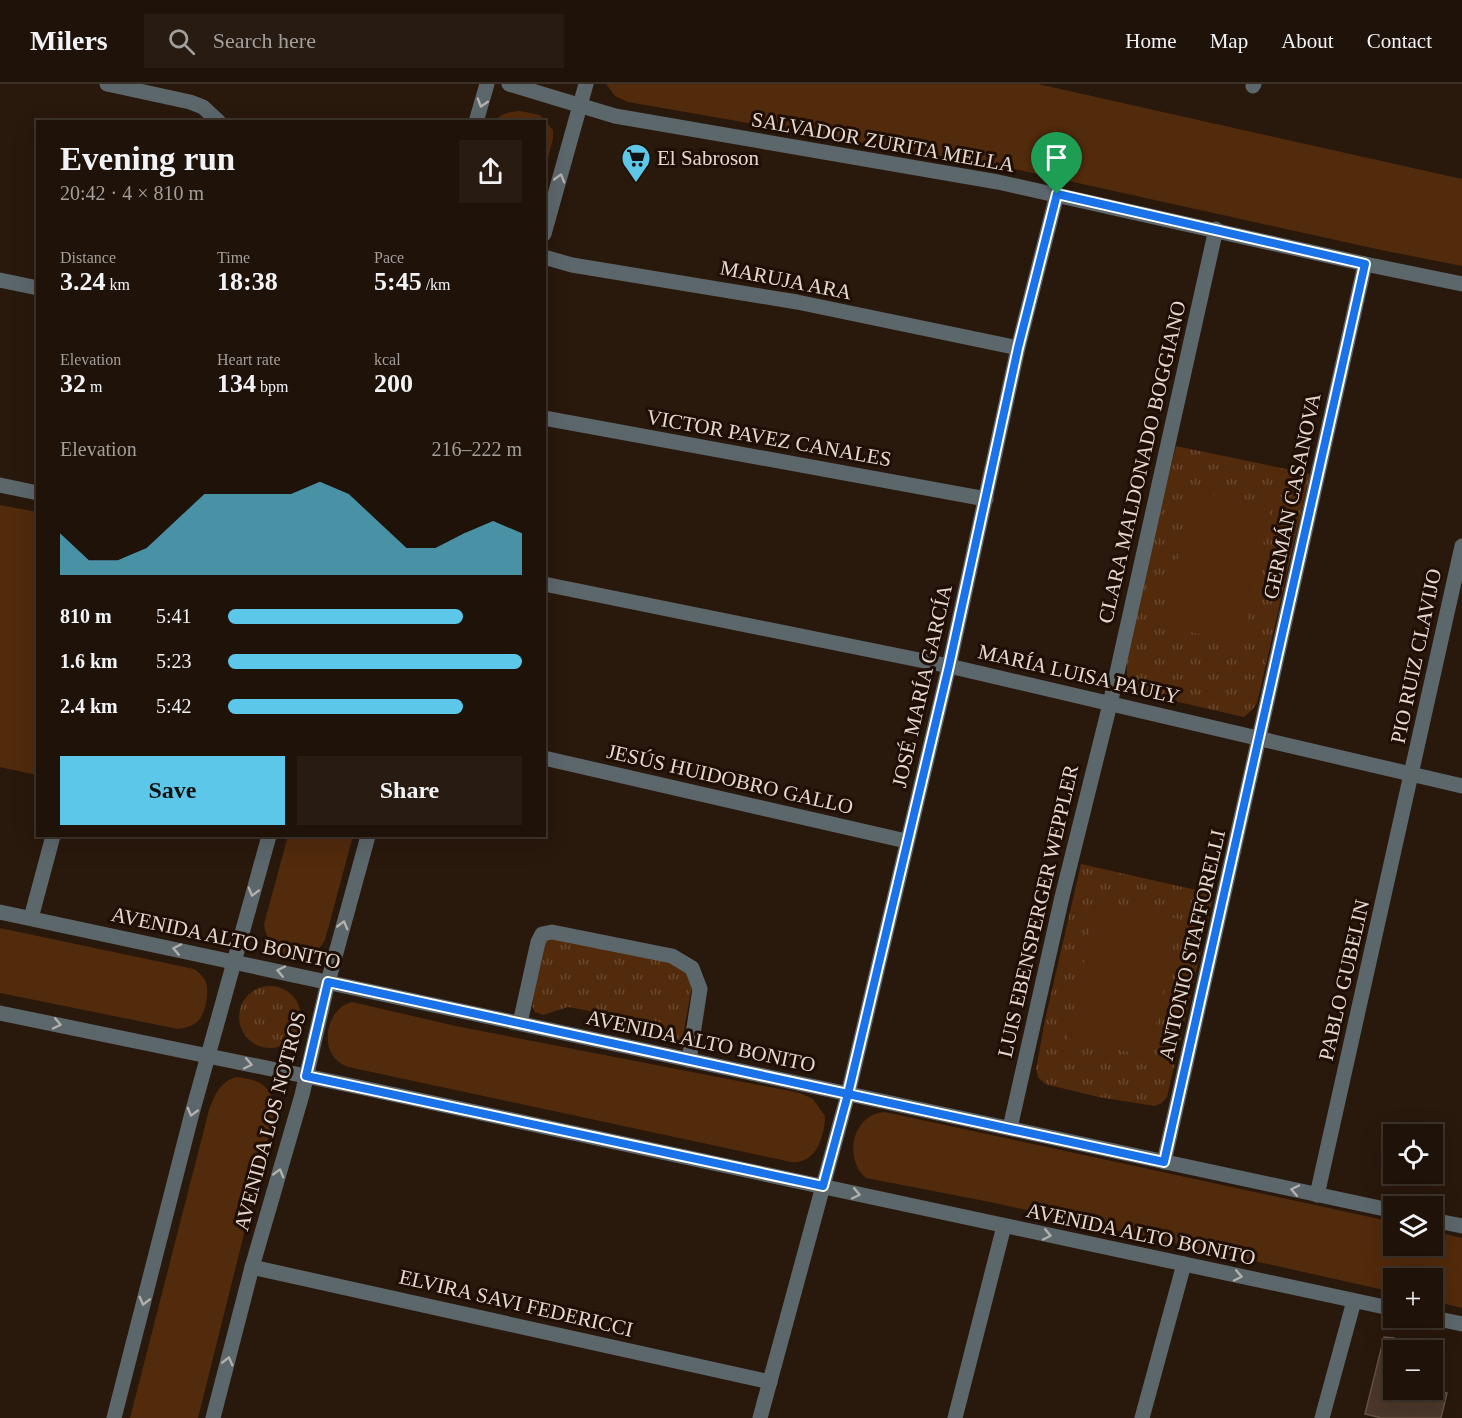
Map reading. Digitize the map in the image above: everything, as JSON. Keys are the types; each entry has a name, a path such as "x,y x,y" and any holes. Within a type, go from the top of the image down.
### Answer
{"street":[{"path":"107,84 190,102 202,107 217,120"},
{"path":"477,120 487,84"},
{"name":"SALVADOR ZURITA MELLA","path":"509,84 615,116 998,182 1462,284"},
{"path":"546,227 586,84"},
{"name":"JOSÉ MARÍA GARCÍA","path":"760,1418 848,1094 949,666 1018,348 1057,194"},
{"name":"CLARA MALDONADO BOGGIANO","path":"1110,704 1216,229"},
{"name":"MARUJA ARA","path":"546,258 572,265 797,302 1018,348"},
{"name":"GERMÁN CASANOVA","path":"1260,737 1365,264"},
{"path":"0,280 36,288"},
{"name":"VICTOR PAVEZ CANALES","path":"546,418 986,499"},
{"path":"0,485 36,493"},
{"name":"PIO RUIZ CLAVIJO","path":"1412,775 1462,546"},
{"name":"MARÍA LUISA PAULY","path":"546,584 949,666 1462,786"},
{"name":"LUIS EBENSPERGER WEPPLER","path":"1010,1128 1062,897 1110,704"},
{"name":"ANTONIO STAFFORELLI","path":"1164,1162 1260,737"},
{"name":"JESÚS HUIDOBRO GALLO","path":"546,758 906,841"},
{"name":"PABLO GUBELIN","path":"1317,1195 1412,775"},
{"path":"32,918 53,837"},
{"path":"114,1418 208,1055 269,837"},
{"name":"AVENIDA LOS NOTROS","path":"213,1418 252,1267 306,1076 328,982 368,837"},
{"name":"AVENIDA ALTO BONITO","path":"0,912 1383,1209"},
{"path":"520,1023 538,942 542,934 552,932 672,956 692,968 700,989 689,1060"},
{"name":"AVENIDA ALTO BONITO","path":"0,1013 208,1055 1383,1307"},
{"path":"1443,1222 1462,1226"},
{"path":"955,1418 1005,1226"},
{"path":"1142,1418 1184,1264"},
{"name":"ELVIRA SAVI FEDERICCI","path":"252,1267 770,1382"},
{"path":"1322,1418 1354,1301"},
{"path":"1443,1320 1462,1324"}],"green space":[{"path":"606,84 1038,84 1462,179 1462,266 1019,170 628,102 615,96"},
{"path":"520,111 540,115 544,120 496,120 506,113"},
{"path":"546,122 553,130 546,165"},
{"path":"1176,446 1310,474 1257,703 1244,717 1130,691 1127,670 1129,648"},
{"path":"1193,490 1271,507 1242,643 1163,626"},
{"path":"0,505 36,512 36,775 0,767"},
{"path":"288,837 353,837 325,940 318,949 310,955 300,957 281,952 267,936 264,924"},
{"path":"1081,864 1214,894 1167,1097 1155,1106 1098,1097 1045,1084 1038,1077 1036,1069 1045,1020"},
{"path":"1097,901 1179,919 1149,1056 1067,1039"},
{"path":"0,928 194,969 205,980 207,989 207,1000 202,1015 193,1025 178,1029 0,993"},
{"path":"552,939 677,963 685,969 692,986 682,1041 661,1037 655,1025 648,1022 568,1007 543,1015 535,1012 532,1006 542,949 545,941"},
{"path":"270,986 282,988 292,995 299,1005 301,1017 299,1029 292,1039 282,1046 270,1048 258,1046 248,1039 241,1029 239,1017 241,1005 248,995 258,988"},
{"path":"352,1002 456,1026 800,1093 813,1099 825,1116 824,1130 819,1145 810,1156 804,1160 791,1162 348,1067 331,1053 328,1033 335,1013"},
{"path":"246,1078 266,1088 272,1100 273,1118 198,1418 130,1418 209,1110 219,1089 230,1079"},
{"path":"885,1112 1383,1220 1383,1256 1443,1256 1443,1233 1462,1238 1462,1308 1443,1303 1443,1268 1383,1268 1383,1290 995,1203 866,1178 859,1170 853,1149 858,1129 865,1120"}],"building":[{"path":"1384,1337 1394,1338 1394,1340 1383,1340"},
{"path":"1383,1341 1383,1400 1443,1400 1443,1392 1447,1393 1441,1418 1382,1418 1365,1414"}],"place":[{"name":"El Sabroson","path":"636,184"}],"route":[{"path":"1057,194 1018,348 949,666 848,1094 328,982 306,1076 823,1186 848,1094 1164,1162 1365,264 1057,194"}]}
